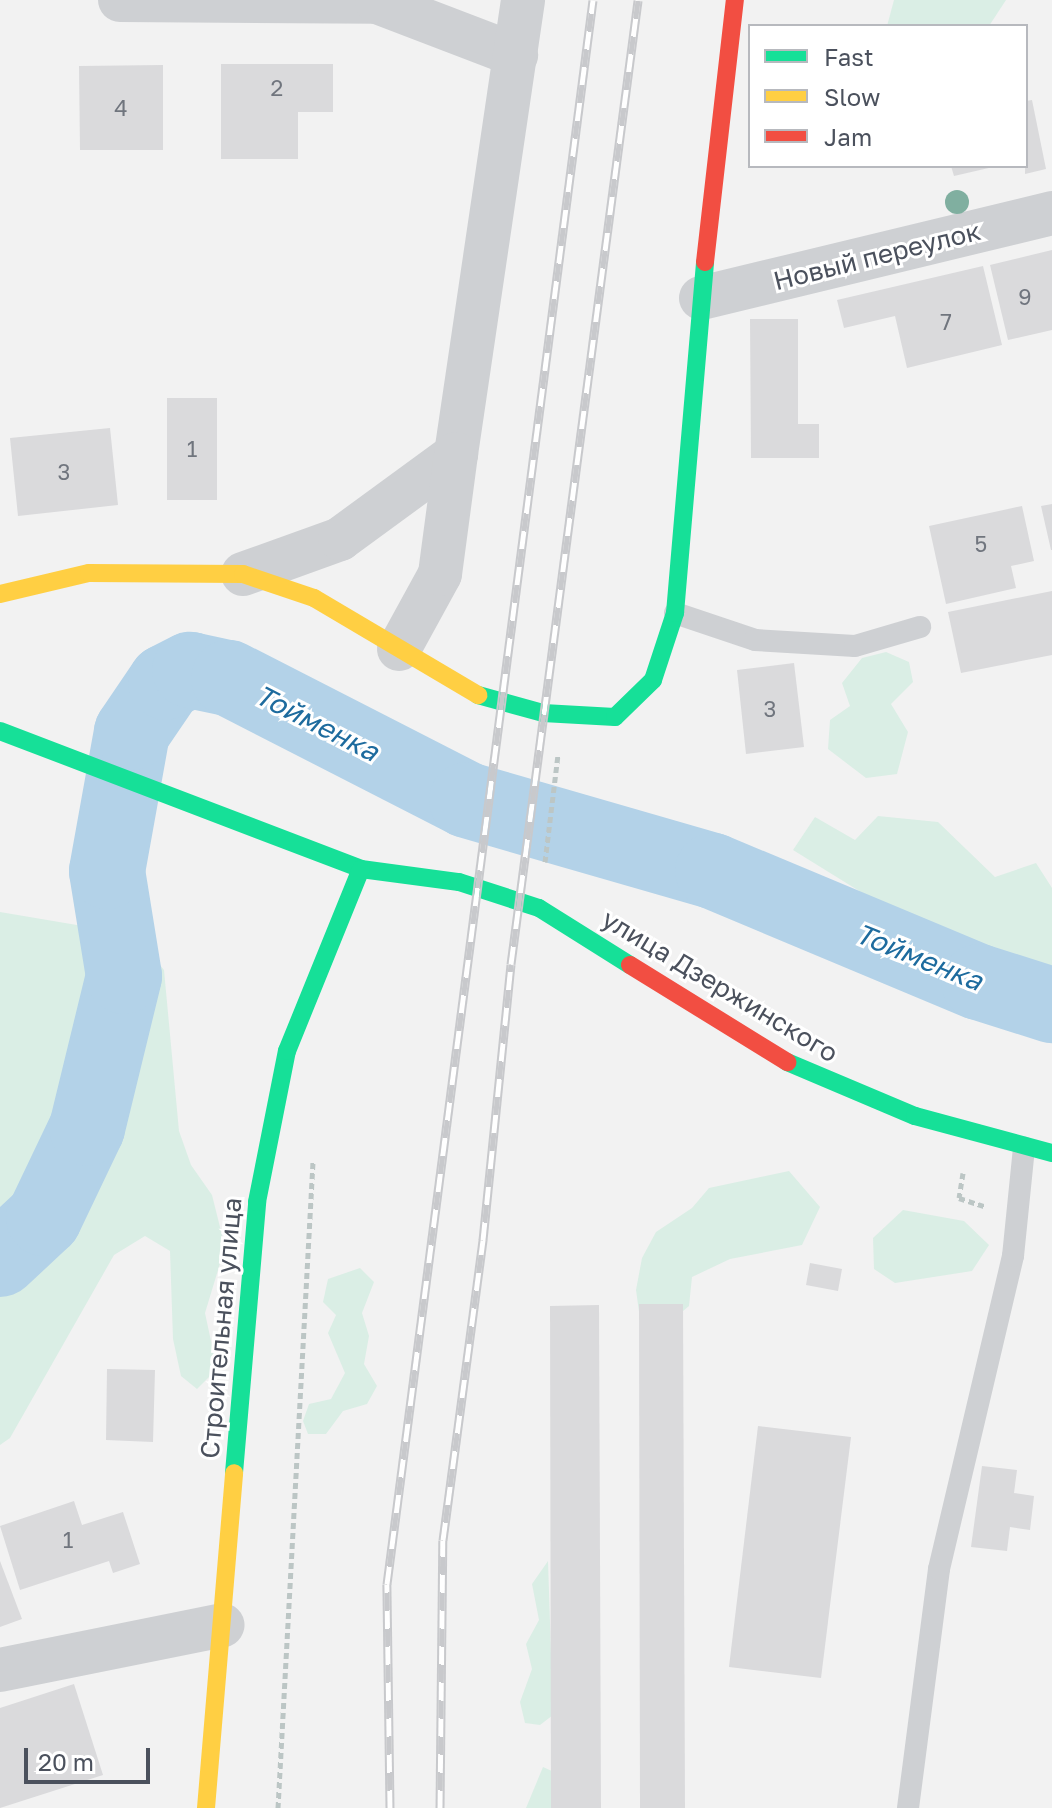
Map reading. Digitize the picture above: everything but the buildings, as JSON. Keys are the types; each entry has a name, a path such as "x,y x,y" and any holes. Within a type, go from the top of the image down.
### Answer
{"street":[{"path":"120,0 377,2 516,55"},
{"path":"399,649 440,574 523,0"},
{"path":"0,594 89,573 243,574 314,598 484,699 543,713 615,717 653,680 675,613 701,298 735,0"},
{"name":"Новый переулок","path":"701,298 1052,213"},
{"path":"243,574 340,539 456,454"},
{"name":"улица Дзержинского","path":"0,731 197,803 361,869 459,882 539,908 796,1068 915,1116 1024,1148 1052,1153"},
{"name":"Строительная улица","path":"206,1808 257,1202 287,1051 319,962 361,869"},
{"path":"0,1670 223,1625"}],"lane":[{"path":"675,613 755,640 841,645 920,627"},
{"path":"908,1808 939,1569 1013,1256 1024,1148"}],"path":[{"path":"545,862 557,758"},
{"path":"278,1808 313,1158"}],"green space":[{"path":"894,0 1006,0 990,24 888,24"},
{"path":"886,652 909,662 913,682 891,704 908,732 897,774 866,778 828,749 830,720 850,706 842,683 862,658"},
{"path":"878,816 938,822 995,877 1036,863 1052,888 1052,990 982,967 793,850 815,817 855,840"},
{"path":"0,912 136,935 164,970 179,1131 191,1165 212,1195 225,1247 205,1313 217,1369 197,1389 181,1376 173,1339 170,1251 145,1236 114,1255 10,1438 0,1445"},
{"path":"789,1171 820,1207 802,1245 730,1259 692,1277 689,1306 664,1327 640,1319 636,1290 642,1258 656,1232 692,1208 709,1188"},
{"path":"903,1210 964,1221 989,1245 972,1271 895,1283 874,1269 873,1238"},
{"path":"360,1268 374,1282 362,1313 369,1336 364,1364 377,1386 367,1404 343,1411 326,1434 308,1434 303,1421 309,1404 331,1399 345,1373 328,1333 336,1315 323,1302 328,1279"},
{"path":"548,1561 553,1715 540,1725 525,1723 520,1702 532,1669 526,1644 539,1620 532,1584"},
{"path":"543,1767 554,1772 554,1808 526,1808"}],"waterway":[{"name":"Тойменка","path":"0,1259 44,1218 87,1128 124,976 107,871 132,732 166,682 190,670 229,678 467,800 713,871 979,982 1052,1005"}],"railway":[{"path":"390,1808 387,1584 593,0"},
{"path":"440,1808 443,1540 483,1240 511,964 638,0"}],"traffic: fast":[{"path":"478,695 543,713 615,717 653,680 675,613 705,262"},
{"path":"0,731 361,869 459,882 539,908 630,965"},
{"path":"234,1473 257,1202 287,1051 361,869"},
{"path":"787,1062 915,1116 1052,1153"}],"traffic: slow":[{"path":"0,594 89,573 243,574 314,598 478,695"},
{"path":"206,1808 234,1473"}],"traffic: jam":[{"path":"705,262 735,0"},
{"path":"630,965 787,1062"}]}
